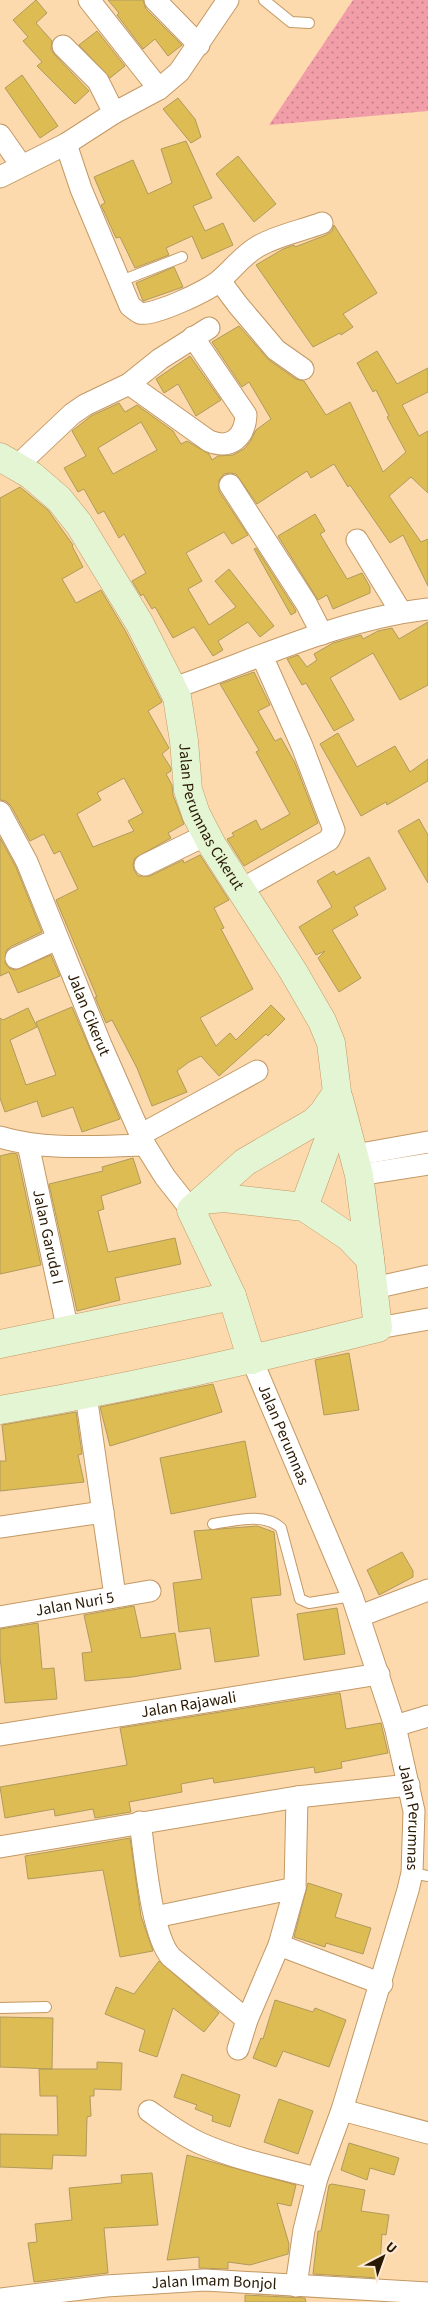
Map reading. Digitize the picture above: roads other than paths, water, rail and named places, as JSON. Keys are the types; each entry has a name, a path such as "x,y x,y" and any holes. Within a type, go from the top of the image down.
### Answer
{"street":[{"path":"89,0 159,89"},
{"path":"155,0 199,45"},
{"path":"0,177 66,144 114,113 159,89 179,72 228,0"},
{"path":"64,46 98,81 114,113"},
{"path":"0,135 21,165"},
{"path":"66,144 78,183 122,281 130,306 140,313 150,313 200,294 220,281 244,256 258,247 271,240 322,223"},
{"path":"220,281 276,350 303,369"},
{"path":"8,462 85,405 129,384 160,359 201,332 246,416 245,427 230,443 220,446 129,384"},
{"name":"Jalan Perumnas Cikerut","path":"8,462 59,499 78,524 140,624 174,688 184,741 188,790 206,835 293,971 322,1021 331,1043 337,1092 330,1136 304,1207"},
{"path":"230,485 306,602 322,634"},
{"path":"357,540 401,612"},
{"path":"174,688 322,634 401,612 428,609"},
{"path":"242,889 329,840 334,830 302,746 262,656"},
{"name":"Jalan Cikerut","path":"0,812 27,862 104,1053 144,1140 165,1177 197,1205"},
{"path":"145,865 206,835"},
{"path":"16,958 57,939"},
{"path":"0,1137 28,1144 83,1146 144,1140 257,1072"},
{"path":"337,1092 357,1165 378,1328"},
{"path":"197,1205 245,1162 314,1122 337,1092"},
{"path":"357,1165 428,1142"},
{"name":"Jalan Garuda I","path":"28,1144 68,1331"},
{"path":"357,1165 428,1164"},
{"path":"197,1205 224,1198 304,1207 349,1237 370,1259"},
{"path":"197,1205 232,1296 252,1360"},
{"path":"374,1288 428,1276"},
{"path":"0,1344 232,1296"},
{"path":"0,1410 86,1395 252,1360 378,1328 428,1320"},
{"name":"Jalan Perumnas","path":"252,1360 360,1616 395,1726 410,1785 421,1810 420,1874 382,1984 342,2110 317,2178 304,2230 296,2286"},
{"path":"86,1395 116,1596"},
{"path":"0,1527 103,1512"},
{"path":"360,1616 428,1590"},
{"name":"Jalan Nuri 5","path":"0,1617 150,1591"},
{"name":"Jalan Rajawali","path":"0,1735 379,1674"},
{"path":"395,1726 428,1716"},
{"path":"0,1847 297,1797 410,1785"},
{"path":"238,2049 247,2020 279,1945 295,1888 297,1797"},
{"path":"140,1822 160,1939 171,1957 247,2020"},
{"path":"155,1917 295,1888"},
{"path":"279,1945 382,1984"},
{"path":"342,2110 428,2133"},
{"path":"149,2111 176,2130 201,2144 236,2156 317,2178"},
{"name":"Jalan Imam Bonjol","path":"0,2298 106,2286 205,2280 428,2293"}],"lane":[{"path":"264,0 291,22 309,23"},
{"path":"122,281 182,257"},
{"path":"213,1524 265,1518 274,1522 280,1528 300,1599 309,1603 352,1596"},
{"path":"0,2008 46,2007"}]}
